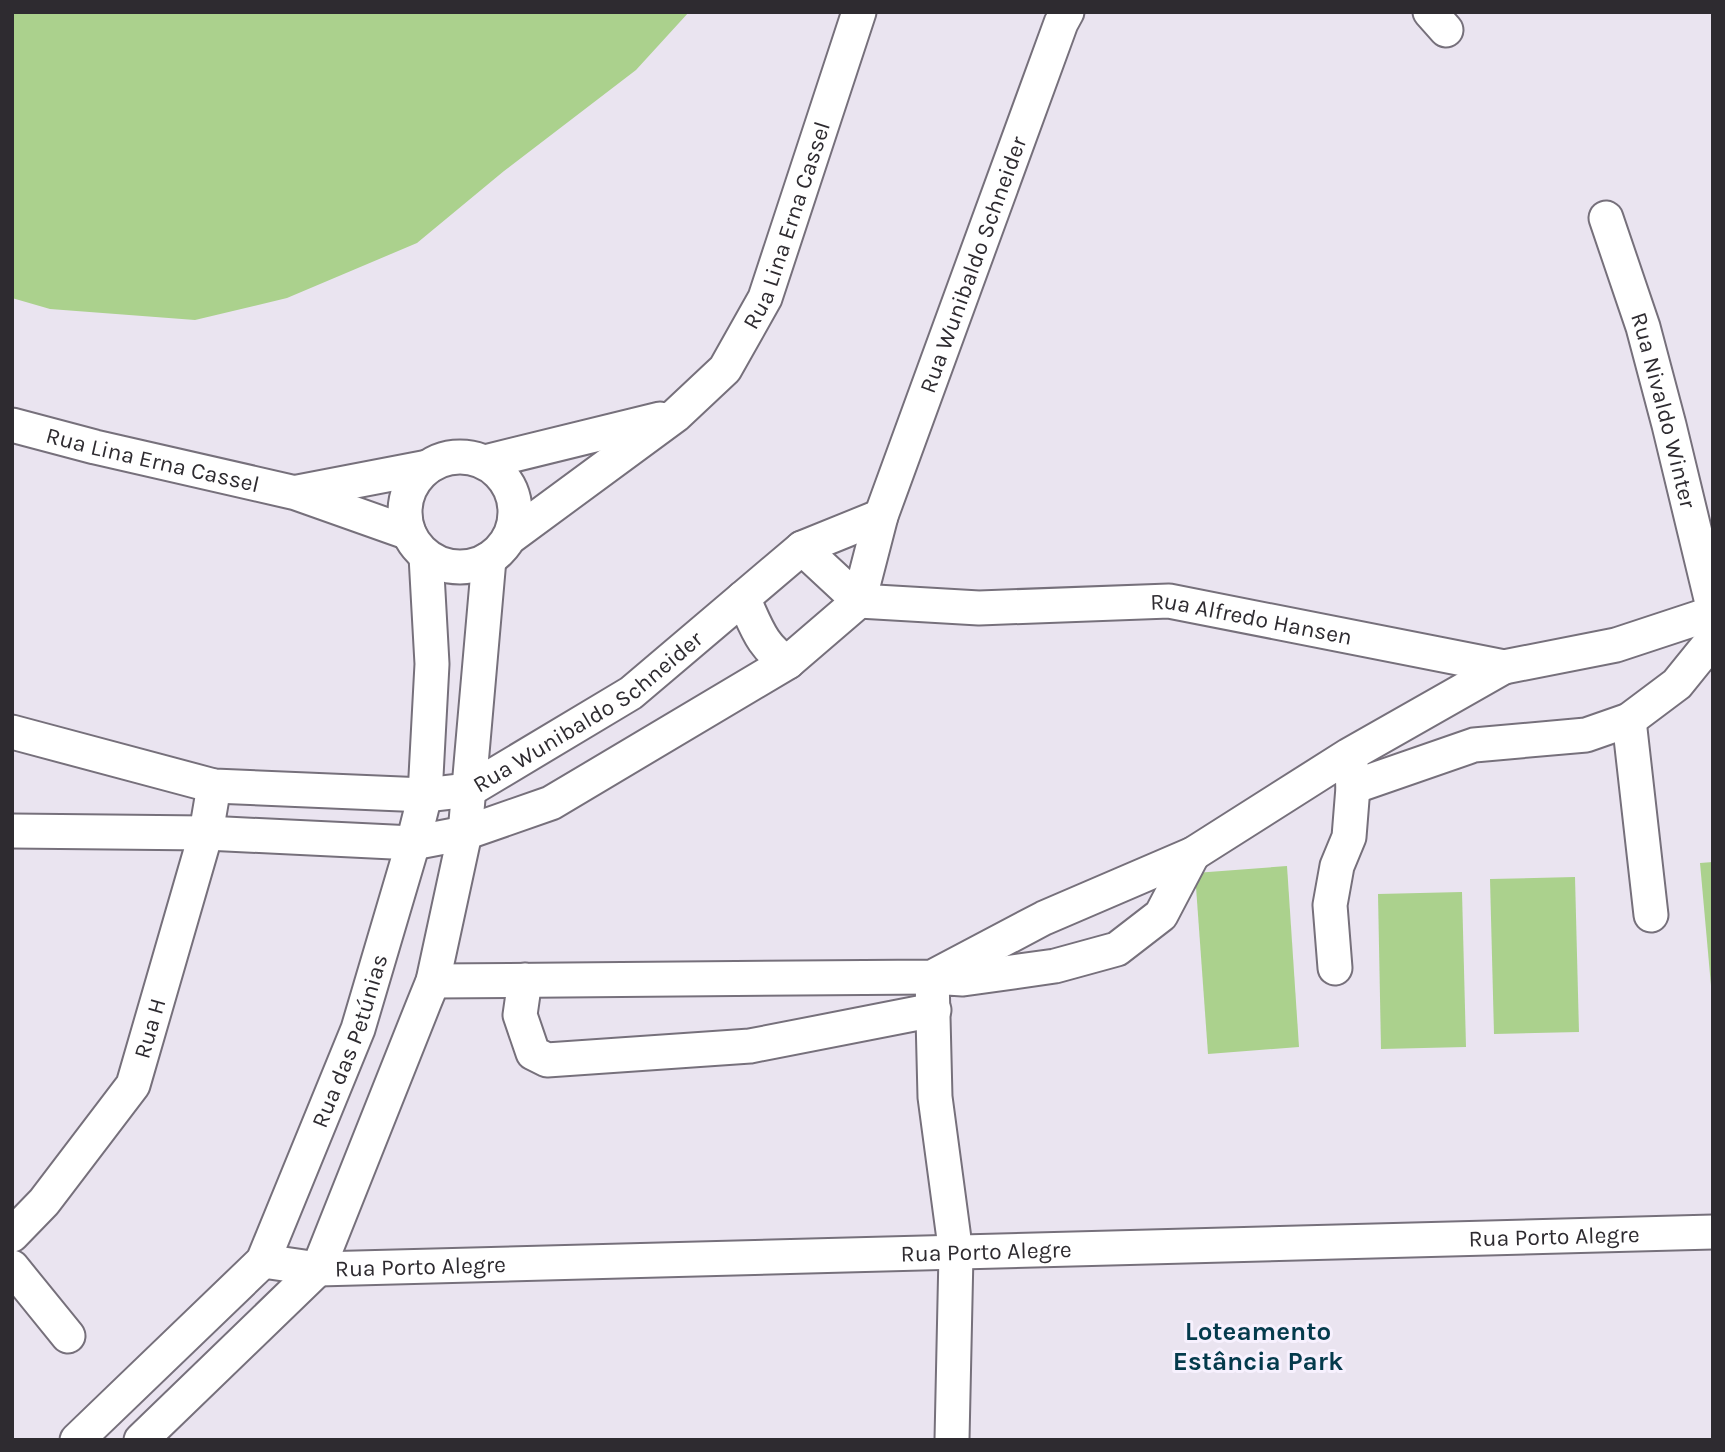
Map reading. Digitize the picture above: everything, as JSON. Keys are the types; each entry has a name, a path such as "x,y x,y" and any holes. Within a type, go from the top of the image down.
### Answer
{"street":[{"name":"Rua Lina Erna Cassel","path":"499,549 676,415 725,369 765,298 859,12"},
{"name":"Rua Wunibaldo Schneider","path":"12,831 206,833 413,843 465,832 551,803 788,662 859,601 881,516 1060,23 1068,12"},
{"name":"Rua Nivaldo Winter","path":"1606,218 1643,327 1670,425 1713,607"},
{"path":"485,462 676,415"},
{"name":"Rua Lina Erna Cassel","path":"12,425 296,493 417,545"},
{"path":"141,1440 318,1269 433,981 465,832 499,549 515,521 516,503 510,487 499,472 485,462 470,457 456,457 428,467 296,493"},
{"path":"428,467 415,481 407,497 405,515 417,545 437,562 454,567 472,566 499,549"},
{"name":"Rua Wunibaldo Schneider","path":"12,732 214,786 425,795 470,790 631,692 802,548 881,516"},
{"name":"Rua das Petúnias","path":"77,1440 263,1261 358,1029 425,795 432,664 417,545"},
{"path":"802,548 859,601"},
{"path":"743,598 763,641 776,656 788,662"},
{"name":"Rua Alfredo Hansen","path":"859,601 979,608 1169,601 1504,667 1616,645 1713,613"},
{"path":"1351,771 1474,744 1586,735 1629,720 1677,684 1711,642 1713,625"},
{"path":"933,977 1044,918 1193,854 1351,771 1504,667"},
{"path":"1629,720 1651,915"},
{"path":"1335,968 1330,905 1337,866 1349,837 1351,771"},
{"name":"Rua H","path":"12,1235 44,1202 133,1086 206,833 214,786"},
{"path":"433,981 933,977 963,979 1055,966 1117,949 1161,915 1193,854"},
{"path":"933,977 935,1097 956,1254 952,1440"},
{"path":"525,981 520,1015 533,1053 547,1060 750,1046 934,1010"},
{"path":"358,1029 370,1042 384,1050 404,1052"},
{"name":"Rua Porto Alegre","path":"263,1261 318,1269 1713,1232"},
{"path":"12,1267 68,1336"}],"green space":[{"path":"12,12 689,12 636,70 504,171 417,243 287,298 195,320 50,309 12,298"},
{"path":"1713,862 1713,1008 1700,863"},
{"path":"1287,866 1299,1047 1208,1054 1195,873"},
{"path":"1575,877 1579,1032 1494,1034 1490,879"},
{"path":"1462,892 1466,1047 1381,1049 1378,894"}],"district":[{"name":"Loteamento Estância Park","path":"1258,1346"}]}
